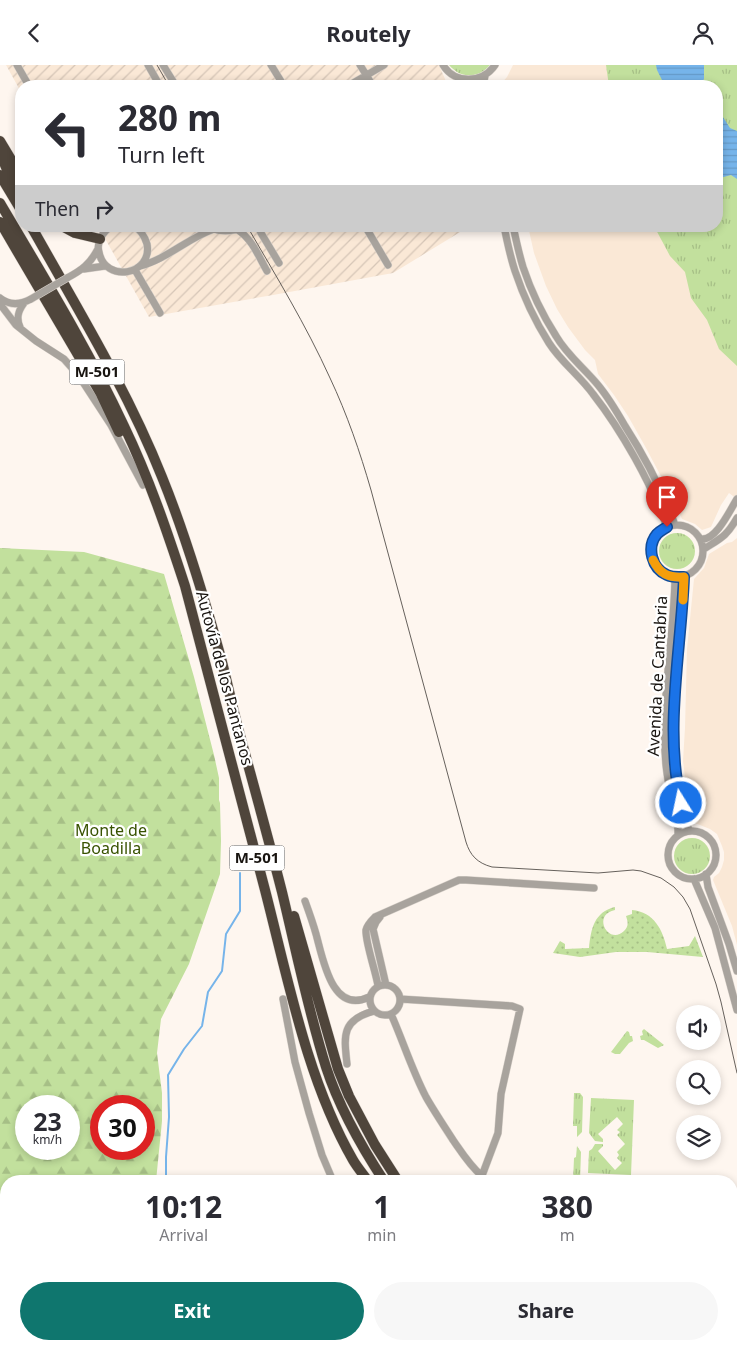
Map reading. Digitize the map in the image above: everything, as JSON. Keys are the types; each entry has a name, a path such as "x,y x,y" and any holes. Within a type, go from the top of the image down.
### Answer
{"highway":[{"path":"0,141 15,166"},
{"path":"0,153 15,189"},
{"path":"0,175 15,200"},
{"name":"Autovía de los Pantanos","path":"0,203 15,229"},
{"path":"0,222 118,429 167,541 174,551"},
{"name":"Autovía de los Pantanos","path":"17,232 77,335 111,400 149,482 185,586 315,1075 326,1104 354,1161 364,1175"},
{"name":"Autovía de los Pantanos","path":"34,232 118,384 161,476 184,536 222,661 326,1068 342,1108 380,1175"},
{"path":"73,232 99,244"},
{"path":"275,865 281,875 338,1069 349,1096 374,1145 394,1175"},
{"path":"354,1161 357,1175"}],"street":[{"path":"17,65 26,80"},
{"path":"148,65 157,80"},
{"path":"163,65 172,80"},
{"path":"271,65 280,80"},
{"path":"360,65 369,80"},
{"path":"358,80 384,65"},
{"path":"443,65 455,77 464,80"},
{"path":"475,80 485,76 495,65"},
{"path":"484,80 485,76"},
{"path":"84,269 93,258 104,232"},
{"path":"138,268 146,258 147,248 145,238 140,232"},
{"path":"99,244 100,258 105,266 116,271 129,272 151,263 205,232"},
{"path":"242,232 249,240 267,271"},
{"path":"261,232 279,263"},
{"path":"369,232 388,265"},
{"path":"505,232 514,270 524,296 549,343 562,361 593,393 610,418 671,526"},
{"path":"515,232 523,265 542,313 568,353 598,385 640,449 668,508 671,526"},
{"path":"22,330 18,323 19,309 28,301 84,269 105,266"},
{"path":"138,268 160,313"},
{"path":"0,298 16,305 28,301"},
{"path":"0,304 7,315 22,330 64,359 79,376 111,425 143,485"},
{"path":"701,539 708,538 718,530 737,499"},
{"path":"704,549 721,539 737,519"},
{"path":"682,525 689,527 701,539 704,549 699,567 684,577 675,578 665,575 657,568 652,559 651,550 653,542 658,534 671,526 682,525"},
{"name":"Avenida de Cantabria","path":"684,577 674,736 679,793 689,831"},
{"name":"Avenida de Cantabria","path":"675,578 665,738 666,765 678,835"},
{"path":"689,831 701,833 710,839 715,849 715,861 711,870 694,879 685,878 673,869 669,862 668,853 670,845 678,835 689,831"},
{"path":"706,874 708,887 737,971"},
{"path":"694,879 715,928 737,1010"},
{"path":"382,985 373,929 382,915 459,880 594,888"},
{"path":"305,901 315,929 327,975 336,990 346,998 354,1001 362,1001 369,997"},
{"path":"382,985 392,986 400,999 397,1009 392,1014 380,1015 370,1005 369,997 372,991 382,985"},
{"path":"283,999 295,1062 306,1104 330,1175"},
{"path":"400,999 512,1006 520,1009 501,1094 498,1133 482,1175"},
{"path":"347,1064 345,1039 348,1027 362,1014 374,1011"},
{"path":"392,1014 411,1064 426,1095 442,1124 478,1175"}],"shaded area":[{"path":"6,65 439,65 445,80 15,80"},
{"path":"513,65 737,65 737,499 729,493 711,527 702,530 695,524 682,519 628,416 598,374 595,360 585,350 557,309 534,253 529,232 723,232 723,80 504,80"},
{"path":"101,232 460,232 393,273 149,317"},
{"path":"737,538 737,945 732,926 713,880 722,867 724,852 717,834 695,823 693,820 683,761 687,649 694,579 704,568 709,554"}],"green space":[{"path":"449,65 490,65 475,75 464,75"},
{"path":"606,65 737,65 737,366 719,349 707,320 691,298 685,272 670,256 657,232 723,232 723,80 608,80"},
{"path":"677,533 684,534 690,538 694,544 694,558 690,564 684,568 677,569 670,568 664,564 660,558 659,551 660,544 664,538 670,534"},
{"name":"Monte de Boadilla","path":"0,548 84,552 164,574 194,677 219,778 221,841 220,874 189,964 161,1019 157,1053 162,1093 162,1121 157,1175 0,1175"},
{"path":"692,838 699,839 705,843 709,849 709,863 705,869 699,873 692,874 685,873 679,869 675,863 674,856 675,849 679,843 685,839"},
{"path":"615,907 615,910 604,917 603,923 608,932 613,935 618,935 624,931 628,924 626,916 632,914 632,910 640,911 652,918 656,923 663,935 667,949 689,946 695,936 703,957 647,952 616,952 580,957 553,953 560,941 565,944 565,949 589,948 591,934 598,917 608,909"},
{"path":"644,1029 664,1045 658,1048 641,1040 640,1036 643,1035 642,1031"},
{"path":"627,1031 632,1036 633,1041 620,1054 611,1052"},
{"path":"574,1093 580,1093 583,1097 582,1132 577,1137 577,1126 573,1126"},
{"path":"591,1098 634,1100 631,1175 588,1173 589,1151 595,1144 603,1144 598,1151 615,1170 622,1163 617,1158 619,1155 617,1152 625,1144 617,1135 620,1132 617,1130 623,1124 617,1117 598,1134 603,1139 603,1142 595,1141 589,1133"},
{"path":"577,1146 581,1152 580,1175 573,1175 574,1158 576,1157"}],"water":[{"path":"656,65 704,65 704,79 662,80"},
{"path":"723,117 730,128 737,131 737,179 731,175 723,177"}],"waterway":[{"path":"166,1175 169,1117 168,1075 184,1049 202,1026 208,992 222,971 226,934 240,911 240,873"}],"tram line":[{"path":"157,65 166,80"},
{"path":"250,232 321,358 353,433 371,490 470,851 478,861 492,867 598,873 633,870 661,878 674,887 690,909 716,984 737,1073"}],"slow traffic":[{"path":"653,560 657,568 665,575 675,578 684,577 683,600"}],"route":[{"path":"667,527 658,534 651,550 652,559 657,568 665,575 675,578 684,577 674,736 675,763 681,803"}]}
